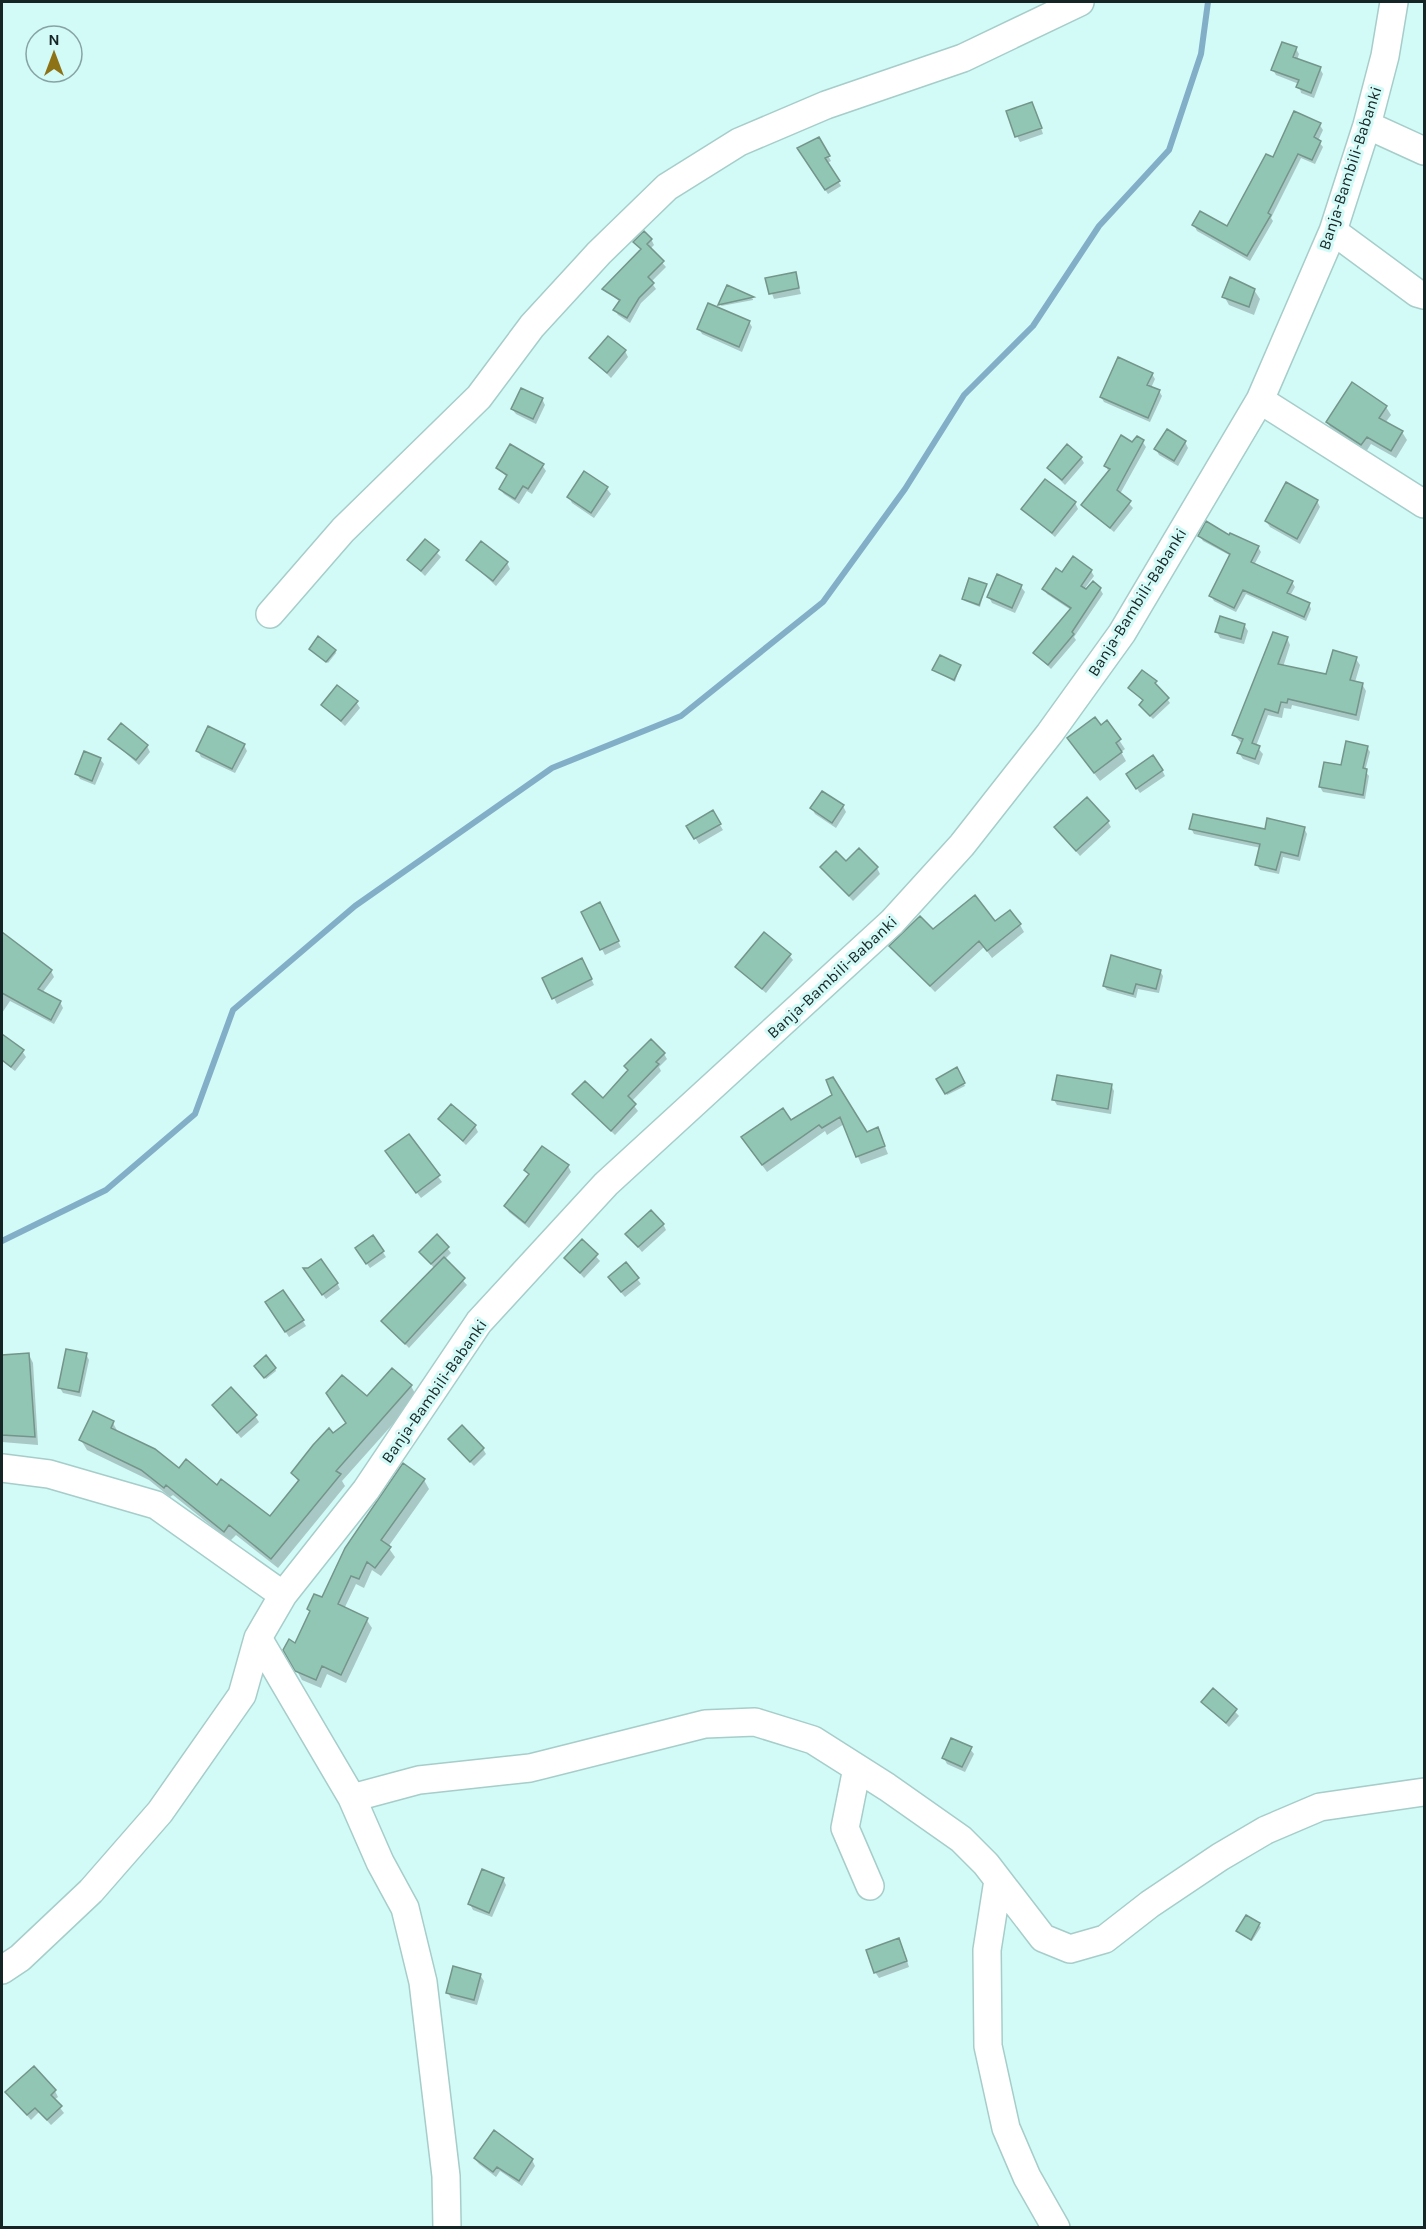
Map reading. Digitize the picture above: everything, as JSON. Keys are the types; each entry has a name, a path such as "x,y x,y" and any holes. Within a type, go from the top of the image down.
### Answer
{"street":[{"path":"270,614 343,530 479,397 532,326 599,253 667,187 739,142 826,105 963,58 1080,2"},
{"name":"Banja-Bambili-Babanki","path":"8,1967 91,1891 160,1812 242,1695 258,1638 284,1595 366,1490 487,1314 606,1184 892,922 962,845 1050,733 1122,633 1260,400 1333,231 1368,125 1385,56 1394,2"},
{"path":"1368,125 1425,151"},
{"path":"1333,231 1417,293 1425,295"},
{"path":"1260,400 1425,504"},
{"path":"2,1468 49,1474 156,1505 284,1595"},
{"path":"258,1638 352,1798 380,1862 405,1908 423,1982 446,2176 449,2228"},
{"path":"352,1798 419,1780 530,1768 705,1724 756,1722 813,1740 961,1839 998,1880 1043,1938 1070,1949 1106,1939 1159,1898 1266,1830 1320,1807 1425,1792"},
{"path":"857,1768 845,1828 870,1886"},
{"path":"1398,1797 1425,1814"},
{"path":"998,1880 987,1950 988,2046 1006,2127 1028,2177 1056,2228"}],"building":[{"path":"1282,42 1297,47 1293,57 1321,67 1311,93 1296,87 1299,80 1271,70"},
{"path":"1032,102 1042,128 1015,137 1006,111"},
{"path":"1294,111 1321,123 1314,137 1321,141 1312,160 1298,154 1268,213 1271,215 1247,256 1192,225 1200,211 1227,226 1266,154 1273,157"},
{"path":"819,137 830,156 825,158 840,181 825,190 797,148"},
{"path":"644,231 652,239 647,244 664,261 648,277 654,283 639,298 627,318 613,310 620,300 602,289 641,249 633,242"},
{"path":"796,272 799,288 769,294 765,278"},
{"path":"1230,277 1255,289 1249,307 1222,297"},
{"path":"727,285 754,297 718,305"},
{"path":"708,303 750,321 739,347 697,329"},
{"path":"608,336 626,350 607,373 589,358"},
{"path":"1118,357 1153,373 1147,385 1160,390 1148,418 1100,397"},
{"path":"1352,382 1387,406 1379,418 1403,431 1391,451 1367,437 1361,445 1326,422"},
{"path":"521,388 543,398 533,419 511,409"},
{"path":"1167,429 1186,441 1174,461 1154,449"},
{"path":"1121,435 1132,442 1137,436 1144,440 1117,490 1131,501 1110,528 1081,505 1110,469 1104,466"},
{"path":"510,444 544,464 528,489 523,486 515,499 499,489 507,475 496,468"},
{"path":"1067,444 1082,457 1062,480 1047,468"},
{"path":"584,471 608,487 591,513 567,497"},
{"path":"1045,479 1076,502 1052,533 1021,509"},
{"path":"1286,482 1318,500 1297,539 1265,521"},
{"path":"1206,521 1229,535 1230,533 1259,546 1251,562 1293,581 1287,593 1310,603 1304,617 1243,590 1234,608 1209,596 1230,554 1198,536"},
{"path":"425,539 439,550 421,571 407,560"},
{"path":"481,541 508,562 493,581 466,560"},
{"path":"1073,556 1092,570 1081,586 1086,589 1093,581 1101,588 1072,632 1074,634 1048,665 1033,653 1071,608 1042,589 1056,568 1062,572"},
{"path":"997,574 1022,585 1012,608 987,597"},
{"path":"969,578 987,584 979,605 962,599"},
{"path":"1220,616 1245,624 1241,639 1215,632"},
{"path":"1273,632 1288,637 1278,664 1326,674 1333,650 1357,657 1350,680 1363,683 1356,715 1288,699 1287,703 1281,702 1278,713 1265,709 1252,743 1260,746 1255,759 1237,753 1243,739 1232,735"},
{"path":"318,636 336,650 326,662 309,649"},
{"path":"940,655 961,665 954,680 932,670"},
{"path":"1142,670 1157,681 1155,683 1169,698 1150,716 1139,705 1143,700 1128,688"},
{"path":"337,685 358,701 341,721 321,705"},
{"path":"1095,717 1101,725 1107,720 1121,739 1116,743 1122,752 1094,773 1067,738"},
{"path":"121,723 148,745 136,760 108,739"},
{"path":"208,726 245,744 232,769 196,751"},
{"path":"1346,741 1368,746 1363,768 1367,769 1363,795 1319,787 1324,762 1341,765"},
{"path":"84,751 101,758 92,781 75,774"},
{"path":"1153,755 1163,770 1136,789 1126,774"},
{"path":"822,791 844,805 832,823 810,808"},
{"path":"1087,797 1109,821 1076,851 1054,827"},
{"path":"713,810 721,824 694,839 686,826"},
{"path":"1193,814 1265,829 1267,818 1305,827 1298,856 1281,852 1276,870 1255,865 1260,844 1189,829"},
{"path":"859,848 878,867 849,896 820,867 836,851 846,861"},
{"path":"975,895 995,921 1010,910 1021,924 987,951 979,941 930,986 889,946 920,916 933,929"},
{"path":"600,902 619,941 600,950 581,912"},
{"path":"2,932 52,970 38,989 61,1001 51,1020 2,993"},
{"path":"764,932 791,954 762,989 735,967"},
{"path":"1111,955 1161,970 1156,989 1136,984 1133,994 1103,986"},
{"path":"582,958 592,979 552,999 542,978"},
{"path":"2,1034 24,1050 11,1067 2,1060"},
{"path":"651,1039 665,1053 656,1062 659,1064 628,1096 636,1104 611,1131 572,1094 585,1081 603,1098 628,1070 624,1066"},
{"path":"957,1067 965,1083 945,1094 936,1079"},
{"path":"1057,1075 1112,1084 1108,1109 1052,1100"},
{"path":"833,1077 867,1132 878,1127 885,1146 856,1157 840,1117 822,1128 819,1125 762,1165 741,1137 783,1108 791,1120 832,1095 826,1080"},
{"path":"451,1104 476,1125 463,1141 438,1119"},
{"path":"409,1134 440,1175 416,1193 385,1151"},
{"path":"542,1146 569,1165 525,1223 504,1206 529,1174 524,1170"},
{"path":"651,1210 664,1224 638,1247 625,1234"},
{"path":"437,1234 449,1247 431,1264 419,1252"},
{"path":"373,1235 384,1251 366,1264 355,1248"},
{"path":"582,1239 598,1254 580,1273 564,1258"},
{"path":"444,1257 465,1278 405,1344 381,1321"},
{"path":"321,1259 338,1283 322,1295 303,1268 308,1268"},
{"path":"626,1262 639,1278 621,1292 608,1277"},
{"path":"283,1290 304,1320 285,1332 265,1302"},
{"path":"66,1349 87,1353 79,1392 58,1388"},
{"path":"29,1353 35,1437 2,1435 2,1355"},
{"path":"266,1355 276,1368 264,1378 254,1366"},
{"path":"392,1368 412,1385 336,1471 341,1474 271,1559 229,1525 224,1532 166,1485 164,1488 141,1470 79,1440 93,1411 114,1421 111,1428 155,1449 179,1468 186,1459 217,1485 221,1479 270,1516 299,1480 291,1473 313,1445 329,1428 333,1433 346,1423 326,1393 342,1375 367,1396"},
{"path":"231,1387 257,1415 237,1433 212,1405"},
{"path":"462,1425 484,1448 470,1462 448,1439"},
{"path":"403,1463 425,1479 381,1540 391,1547 375,1568 367,1562 359,1579 351,1576 338,1604 368,1618 341,1675 322,1666 316,1680 295,1671 283,1650 289,1639 295,1643 310,1611 307,1609 314,1594 322,1597 345,1548"},
{"path":"1213,1688 1237,1709 1226,1723 1201,1702"},
{"path":"951,1738 972,1747 962,1767 942,1758"},
{"path":"482,1869 504,1878 489,1913 468,1904"},
{"path":"1246,1915 1260,1923 1251,1940 1236,1931"},
{"path":"899,1938 907,1961 874,1973 866,1950"},
{"path":"453,1966 481,1974 474,2000 446,1993"},
{"path":"34,2066 56,2090 51,2095 62,2106 47,2120 35,2108 27,2115 5,2092"},
{"path":"494,2130 533,2159 519,2181 497,2167 493,2172 474,2158"}],"waterway":[{"path":"2,1241 106,1190 195,1114 233,1010 355,906 552,768 681,716 823,602 905,489 964,395 1033,326 1099,226 1169,150 1201,54 1208,2"}]}
